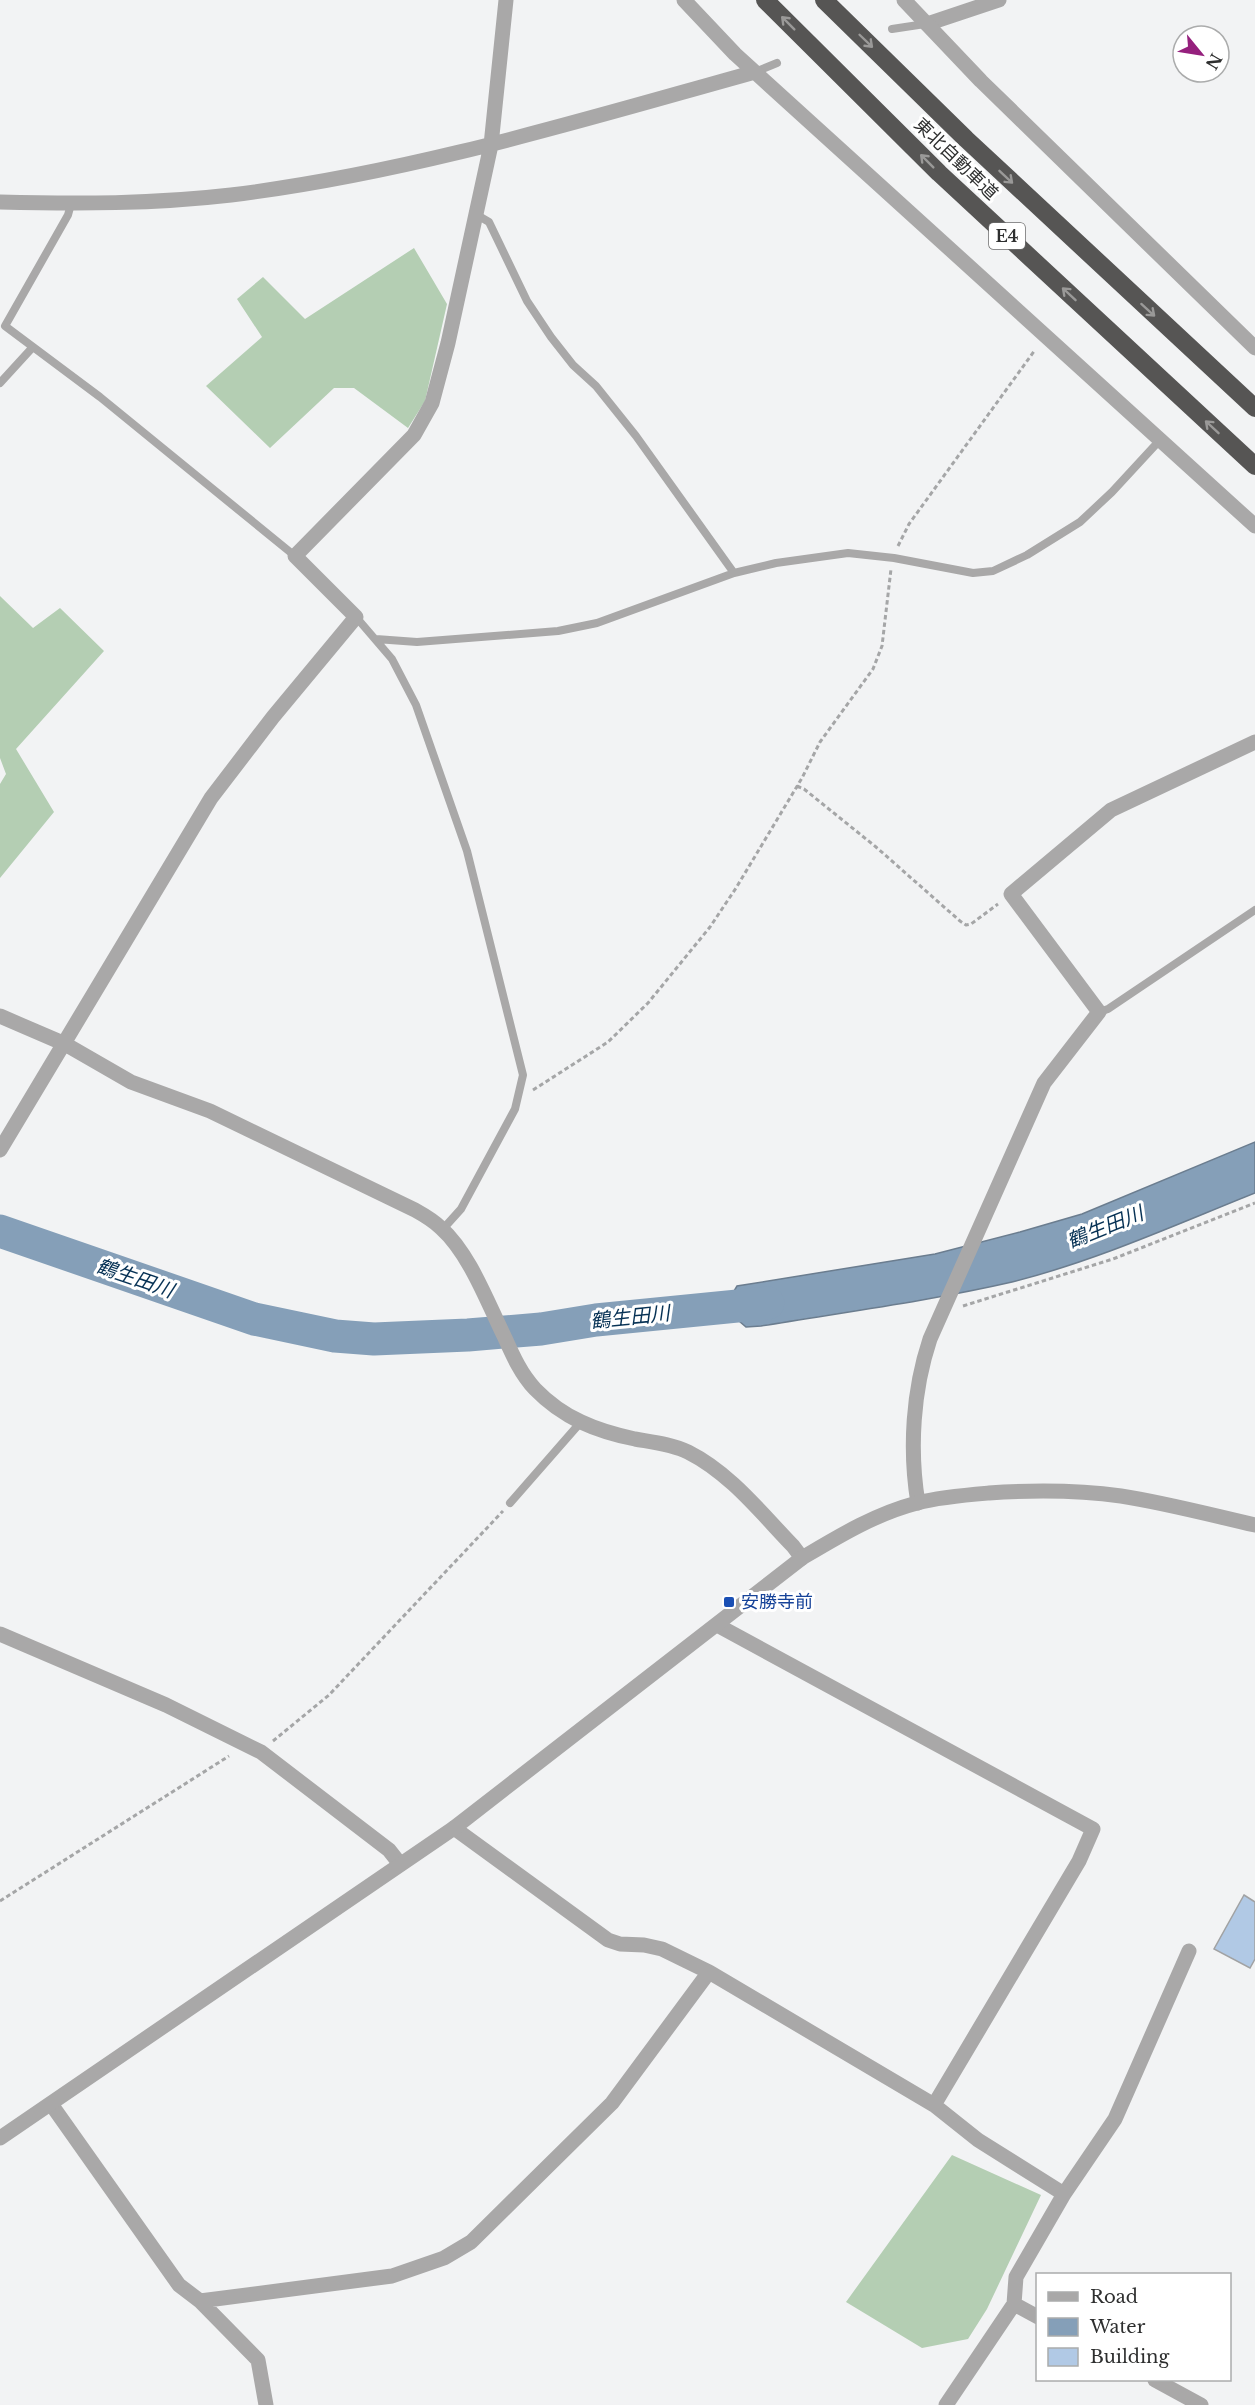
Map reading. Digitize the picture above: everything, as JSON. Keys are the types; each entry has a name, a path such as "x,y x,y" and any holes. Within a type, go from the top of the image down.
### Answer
{"highway":[{"name":"東北自動車道","path":"765,0 939,173 1255,466"},
{"name":"東北自動車道","path":"824,0 966,139 1255,408"}],"street":[{"path":"0,1150 211,798 273,717 356,617 295,556 414,435 432,403 477,215 491,145 506,0"},
{"path":"684,0 735,54 1255,526"},
{"path":"904,0 981,81 1255,348"},
{"path":"927,24 999,0"},
{"path":"0,202 71,204 151,202 231,195 365,174 491,145 755,72"},
{"path":"918,1503 914,1446 919,1380 930,1338 950,1298 1044,1083 1100,1012 1011,894 1111,810 1255,742"},
{"path":"0,1016 65,1044 131,1082 210,1111 415,1210 443,1229 461,1252 523,1375 535,1389 565,1414 580,1423 618,1436 664,1444 687,1452 704,1462 722,1474 802,1558"},
{"path":"0,2138 454,1828 802,1558 841,1534 877,1517 918,1503 966,1495 1017,1491 1073,1491 1123,1497 1255,1525"},
{"path":"717,1625 1093,1829 1079,1861 934,2105"},
{"path":"0,1634 166,1705 261,1752 389,1850 400,1864"},
{"path":"454,1828 608,1940 620,1944 645,1944 662,1949 709,1972 934,2105 978,2140 1064,2194"},
{"path":"946,2405 1014,2304 1016,2277 1064,2194 1115,2119 1189,1951"},
{"path":"200,2301 392,2276 444,2258 471,2242 612,2103 709,1972"},
{"path":"51,2104 179,2285 200,2301 258,2360 266,2405"},
{"path":"1014,2304 1036,2316"},
{"path":"1159,2381 1201,2405"}],"lane":[{"path":"892,29 927,24"},
{"path":"755,72 777,63"},
{"path":"71,204 68,215 5,326 100,397 295,556"},
{"path":"477,215 489,222 527,301 551,337 573,365 596,386 636,435 734,573"},
{"path":"0,384 32,348"},
{"path":"376,639 417,642 558,631 597,622 734,573 776,563 848,553 894,558 973,573 993,571 1027,555 1080,522 1112,492 1160,440"},
{"path":"356,617 392,659 416,705 467,851 523,1076 515,1109 461,1209 443,1229"},
{"path":"1100,1012 1108,1009 1255,910"},
{"path":"510,1503 580,1423"}],"path":[{"path":"520,1094 536,1089 608,1042 648,1003 723,907 797,786 820,742 876,662 882,646 891,570 909,524 1045,337"},
{"path":"797,786 804,789 876,847 966,925 972,924 1011,894"},
{"path":"942,1313 1113,1259 1255,1203"},
{"path":"261,1752 330,1695 510,1503"},
{"path":"0,1901 247,1745"}],"green space":[{"path":"414,248 447,304 425,401 408,428 354,388 334,388 270,448 206,386 262,337 237,299 263,277 305,319"},
{"path":"0,596 33,628 60,608 104,651 16,749 54,812 0,878 0,784 6,774 0,758"},
{"path":"952,2155 1041,2195 987,2309 968,2339 922,2348 846,2302"}],"water":[{"path":"1255,1142 1255,1193 1074,1264 1012,1282 950,1295 761,1326 746,1327 724,1308 737,1286 935,1254 1020,1232 1082,1214"}],"building":[{"path":"1244,1895 1255,1902 1255,1959 1250,1968 1214,1949"}],"waterway":[{"name":"鶴生田川","path":"0,1231 254,1319 335,1336 374,1339 468,1335 768,1303"}],"place":[{"name":"安勝寺前","path":"729,1602"}]}
